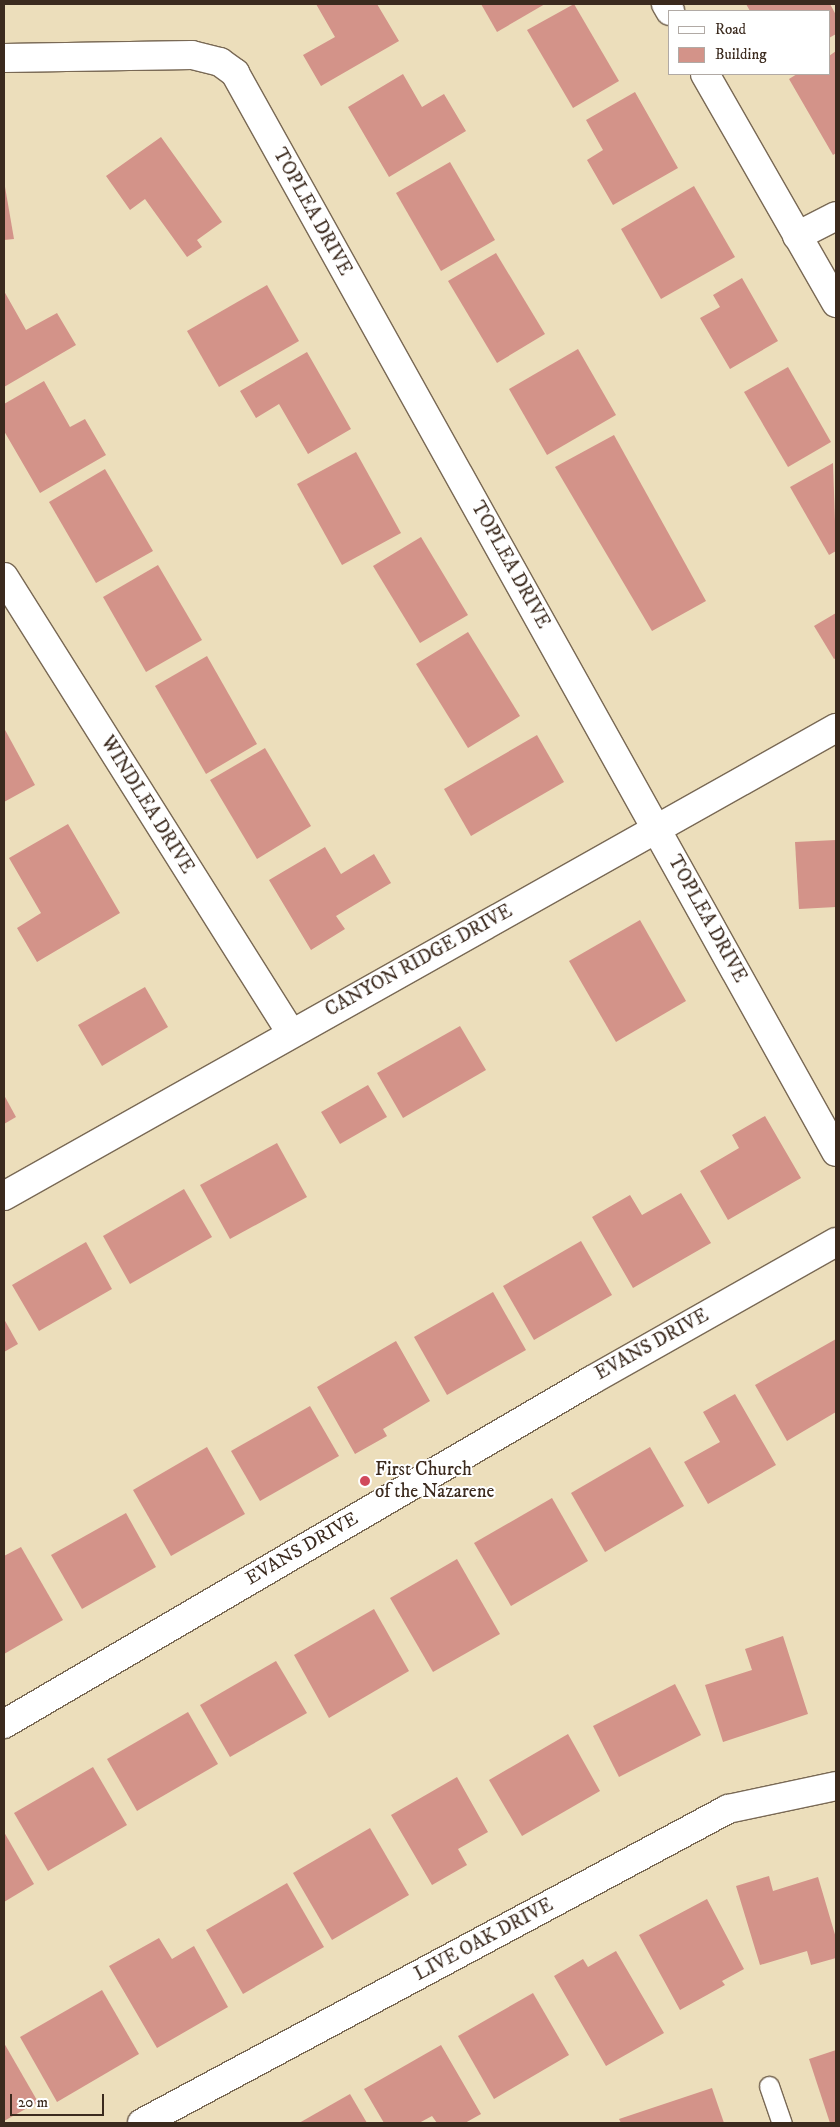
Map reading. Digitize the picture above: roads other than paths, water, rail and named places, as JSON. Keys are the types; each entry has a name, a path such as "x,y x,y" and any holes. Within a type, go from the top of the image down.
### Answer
{"street":[{"name":"TOPLEA DRIVE","path":"4,58 132,59 192,55 220,62 235,73 836,1152"},
{"path":"706,75 836,303"},
{"path":"797,236 836,216"},
{"name":"WINDLEA DRIVE","path":"4,577 291,1033"},
{"name":"CANYON RIDGE DRIVE","path":"4,1196 836,728"},
{"name":"EVANS DRIVE","path":"4,1724 592,1380 836,1242"},
{"name":"LIVE OAK DRIVE","path":"142,2123 728,1809 836,1786"}],"lane":[{"path":"769,2086 782,2123"}],"place":[{"name":"First Church of the Nazarene","path":"365,1481"}]}
